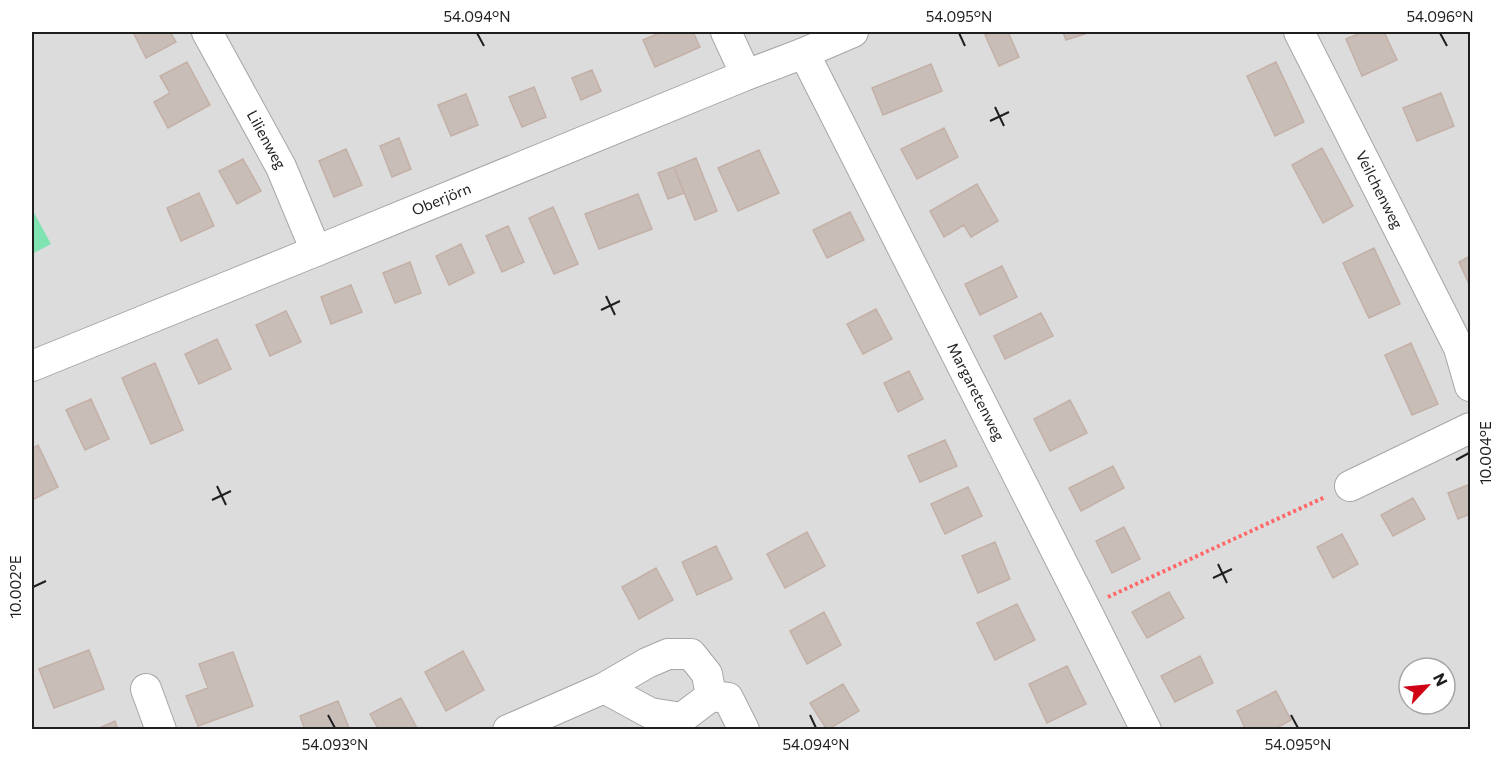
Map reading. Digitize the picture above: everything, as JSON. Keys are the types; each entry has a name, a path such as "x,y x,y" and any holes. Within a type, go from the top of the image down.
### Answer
{"street":[{"name":"Lilienweg","path":"207,32 281,167 316,252"},
{"path":"726,32 746,75"},
{"name":"Oberjörn","path":"32,366 853,32"},
{"name":"Veilchenweg","path":"1299,32 1465,346 1470,386"},
{"name":"Margaretenweg","path":"804,53 1146,729"},
{"path":"1350,486 1470,428"},
{"path":"508,729 604,688 647,663 668,654 692,654 707,674 711,696"},
{"path":"604,688 650,713 682,718 711,696 728,698 744,729"},
{"path":"146,689 161,729"}],"path":[{"path":"1085,608 1350,486"}],"shaded area":[{"path":"32,32 1470,32 1470,729 32,729"}],"green space":[{"path":"32,209 51,244 32,254"}],"building":[{"path":"133,32 170,32 176,42 146,58"},
{"path":"662,32 693,32 700,47 655,67 643,40"},
{"path":"993,32 1008,32 1019,57 999,66 985,35"},
{"path":"1063,32 1091,32 1066,40"},
{"path":"1363,32 1384,32 1397,60 1362,76 1346,39"},
{"path":"187,62 210,105 168,128 154,102 170,93 160,76"},
{"path":"1276,62 1304,122 1275,136 1247,76"},
{"path":"931,64 942,91 883,115 872,88"},
{"path":"592,70 601,91 581,100 572,78"},
{"path":"534,87 546,117 522,127 509,97"},
{"path":"1441,93 1454,126 1417,141 1403,108"},
{"path":"466,94 478,125 451,136 438,105"},
{"path":"944,128 958,157 917,179 901,149"},
{"path":"399,138 411,169 392,177 380,146"},
{"path":"1322,148 1353,206 1323,223 1292,165"},
{"path":"346,149 362,185 334,197 319,161"},
{"path":"759,150 779,193 738,211 718,168"},
{"path":"696,158 717,211 695,220 674,167"},
{"path":"243,159 261,191 237,204 219,171"},
{"path":"674,167 684,193 668,199 658,173"},
{"path":"977,184 998,221 971,237 964,225 944,237 930,211"},
{"path":"199,193 214,226 181,241 167,208"},
{"path":"638,194 652,229 599,249 585,214"},
{"path":"553,207 578,264 554,274 529,218"},
{"path":"850,212 864,240 827,258 813,230"},
{"path":"508,226 524,262 502,272 486,236"},
{"path":"461,244 474,273 449,285 436,256"},
{"path":"1374,248 1400,304 1369,318 1343,263"},
{"path":"1470,256 1470,286 1459,262"},
{"path":"410,262 421,293 395,303 383,273"},
{"path":"1002,266 1017,297 980,315 965,284"},
{"path":"351,285 362,312 331,324 321,297"},
{"path":"876,309 892,339 863,354 847,324"},
{"path":"286,311 301,342 270,356 256,325"},
{"path":"1041,313 1053,336 1005,359 994,336"},
{"path":"217,339 231,369 199,384 185,354"},
{"path":"1411,343 1438,404 1412,415 1385,355"},
{"path":"155,363 183,430 151,444 122,378"},
{"path":"909,371 923,399 898,412 884,383"},
{"path":"91,399 109,439 85,450 66,410"},
{"path":"1070,400 1087,433 1050,451 1034,419"},
{"path":"945,440 957,466 920,482 908,456"},
{"path":"38,445 58,487 32,500 32,449"},
{"path":"1113,466 1124,488 1081,511 1069,488"},
{"path":"1470,484 1470,514 1458,519 1448,493"},
{"path":"968,487 982,516 945,534 931,504"},
{"path":"1413,498 1425,519 1393,536 1381,515"},
{"path":"1124,527 1140,559 1112,573 1096,541"},
{"path":"807,532 825,566 785,588 767,554"},
{"path":"1342,534 1358,564 1333,578 1317,547"},
{"path":"995,542 1010,579 978,593 962,556"},
{"path":"716,546 732,579 697,595 682,562"},
{"path":"656,568 673,600 639,619 622,587"},
{"path":"1169,592 1184,618 1147,638 1132,612"},
{"path":"1017,604 1035,640 995,660 977,623"},
{"path":"824,612 841,645 807,664 790,631"},
{"path":"89,650 104,689 54,708 39,669"},
{"path":"463,651 484,690 446,711 425,672"},
{"path":"233,652 253,706 198,726 186,696 208,688 199,664"},
{"path":"1200,656 1213,683 1175,702 1161,676"},
{"path":"1067,666 1086,704 1047,723 1029,684"},
{"path":"843,684 859,711 827,730 810,703"},
{"path":"1276,691 1291,720 1273,730 1246,730 1237,711"},
{"path":"401,698 418,730 379,730 370,714"},
{"path":"338,701 350,730 305,730 300,716"},
{"path":"115,721 118,730 95,730"}]}
